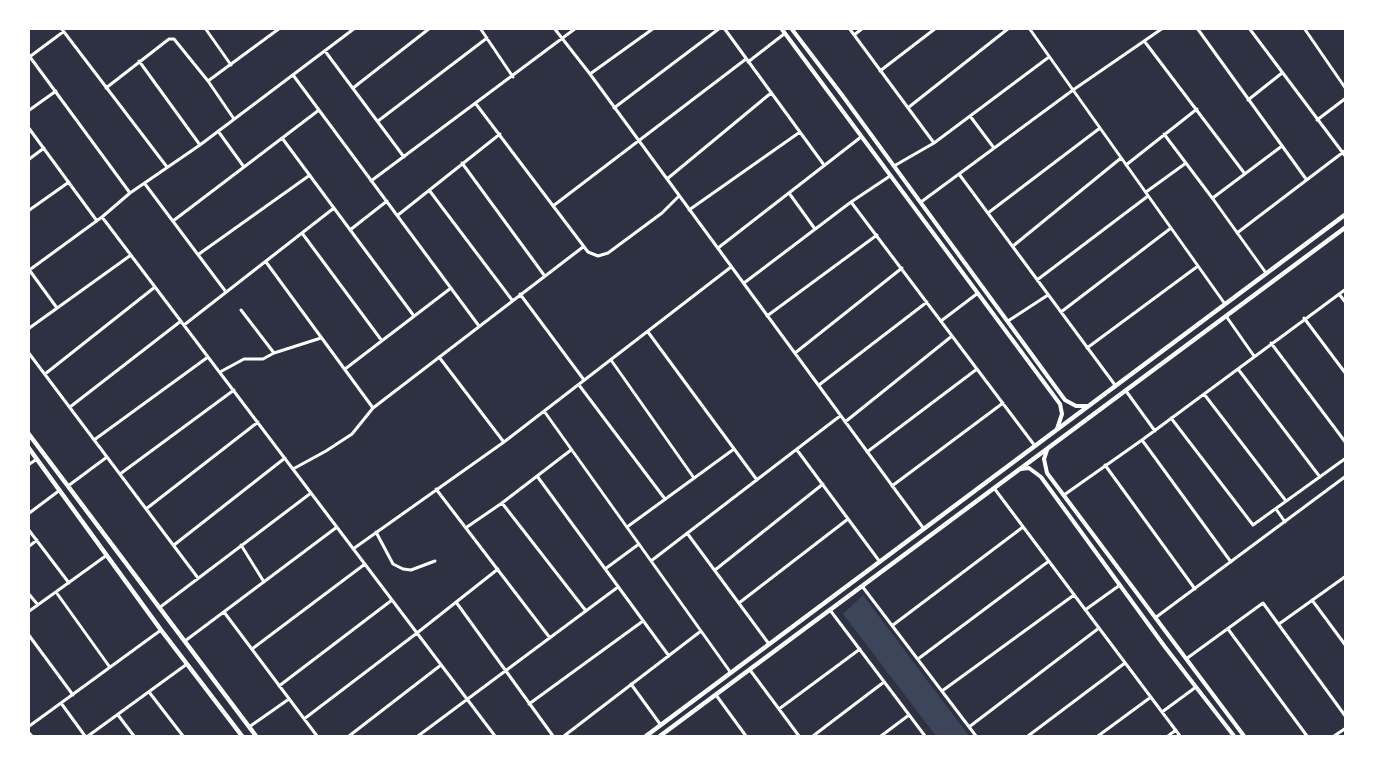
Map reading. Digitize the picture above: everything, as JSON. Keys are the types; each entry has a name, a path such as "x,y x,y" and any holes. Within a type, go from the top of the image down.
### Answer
{"main road":[{"path":"646,736 1346,214"},
{"path":"660,736 1346,227"},
{"path":"1180,338 1178,344 1184,347"},
{"path":"1164,350 1170,354 1168,358"},
{"path":"28,433 256,736"},
{"path":"28,447 161,630 242,736"},
{"path":"36,458 42,456 43,452"},
{"path":"52,479 54,475 60,475"},
{"path":"962,501 961,506 966,508"},
{"path":"947,511 953,515 952,519"},
{"path":"683,709 688,716"},
{"path":"672,717 676,724"}],"street":[{"path":"208,81 280,28"},
{"path":"57,309 29,271 97,221 130,193 200,145 355,28"},
{"path":"353,88 430,28"},
{"path":"480,28 513,76"},
{"path":"554,28 924,529"},
{"path":"371,181 576,28"},
{"path":"590,74 654,28"},
{"path":"614,108 722,28 825,165"},
{"path":"781,28 1059,404 1062,414 1056,430"},
{"path":"791,28 1065,400 1076,406 1089,406"},
{"path":"849,28 934,143"},
{"path":"854,35 863,28"},
{"path":"880,70 936,28"},
{"path":"908,107 1009,28"},
{"path":"1029,28 1225,304"},
{"path":"921,202 1073,90 1163,28"},
{"path":"1197,28 1306,179"},
{"path":"1249,28 1317,120 1344,151 1346,157"},
{"path":"1304,28 1346,89"},
{"path":"206,29 231,65"},
{"path":"130,193 56,91 29,58 62,30 167,167"},
{"path":"553,206 784,34"},
{"path":"378,121 487,38"},
{"path":"106,87 170,39 174,39 208,81 234,119"},
{"path":"1145,42 1245,174"},
{"path":"325,51 404,157"},
{"path":"894,166 934,143 1049,57"},
{"path":"139,61 200,145"},
{"path":"1247,100 1282,73"},
{"path":"293,75 479,326"},
{"path":"822,84 829,83 830,79"},
{"path":"28,111 56,91"},
{"path":"667,178 771,93"},
{"path":"833,99 837,94 842,95"},
{"path":"1317,120 1346,98"},
{"path":"477,104 583,248 595,255 608,253 662,213 679,196"},
{"path":"1126,165 1197,109"},
{"path":"173,221 319,110"},
{"path":"970,116 995,149"},
{"path":"28,127 97,221"},
{"path":"988,213 1100,128"},
{"path":"218,131 244,167"},
{"path":"689,210 800,132"},
{"path":"397,215 500,134"},
{"path":"1164,134 1266,273"},
{"path":"718,248 861,137"},
{"path":"282,138 414,316"},
{"path":"1213,199 1282,146"},
{"path":"28,160 44,148"},
{"path":"1237,233 1344,151"},
{"path":"1013,246 1121,158"},
{"path":"1037,280 1186,163"},
{"path":"462,164 544,275"},
{"path":"959,174 1116,386"},
{"path":"199,254 310,175"},
{"path":"744,284 815,229 890,176"},
{"path":"28,211 69,182"},
{"path":"145,184 226,292"},
{"path":"429,190 512,300"},
{"path":"789,193 815,229"},
{"path":"350,230 387,201"},
{"path":"852,202 1035,446"},
{"path":"184,325 334,208"},
{"path":"102,217 494,736"},
{"path":"1061,312 1171,228"},
{"path":"302,233 382,341"},
{"path":"767,316 877,235"},
{"path":"293,469 326,452 352,434 373,408 544,275 583,248"},
{"path":"28,329 131,255"},
{"path":"265,262 373,408"},
{"path":"1087,348 1198,266"},
{"path":"353,549 504,442 731,267"},
{"path":"794,353 902,268"},
{"path":"45,374 155,287"},
{"path":"345,369 451,288"},
{"path":"1063,495 1142,440 1346,289"},
{"path":"941,321 978,293"},
{"path":"520,294 584,380"},
{"path":"1339,294 1346,303"},
{"path":"1008,321 1048,295"},
{"path":"818,385 927,302"},
{"path":"241,310 274,353"},
{"path":"1226,316 1254,356"},
{"path":"1304,318 1346,374"},
{"path":"70,407 181,321"},
{"path":"648,332 757,480"},
{"path":"845,422 952,336"},
{"path":"220,372 249,358 262,359 321,338"},
{"path":"1271,343 1346,443"},
{"path":"28,352 198,578"},
{"path":"94,440 208,357"},
{"path":"439,357 504,442"},
{"path":"611,360 694,478"},
{"path":"867,452 977,369"},
{"path":"1238,369 1320,477"},
{"path":"579,384 665,499"},
{"path":"120,474 234,390"},
{"path":"1126,391 1155,430"},
{"path":"1204,394 1286,501"},
{"path":"892,486 1003,403"},
{"path":"544,411 731,673"},
{"path":"651,561 841,416"},
{"path":"1171,417 1253,525 1346,458"},
{"path":"146,509 258,422"},
{"path":"1142,440 1231,562"},
{"path":"1050,445 1044,459 1047,473 1244,736"},
{"path":"627,527 734,449"},
{"path":"467,528 571,450"},
{"path":"797,450 880,562"},
{"path":"68,486 107,457"},
{"path":"28,465 36,458"},
{"path":"174,545 285,458"},
{"path":"1104,465 1195,589"},
{"path":"1017,471 1029,468 1041,477 1234,736"},
{"path":"1041,477 1043,473 1047,473"},
{"path":"537,476 669,656"},
{"path":"1155,618 1346,476"},
{"path":"715,570 823,484"},
{"path":"994,488 1180,736"},
{"path":"436,489 550,638"},
{"path":"28,513 60,490"},
{"path":"159,608 311,493"},
{"path":"502,503 586,611"},
{"path":"1276,509 1285,522"},
{"path":"739,603 848,519"},
{"path":"184,641 337,527"},
{"path":"892,626 1023,527"},
{"path":"28,529 69,583"},
{"path":"376,532 393,564 403,569 411,570 435,561"},
{"path":"687,533 769,644"},
{"path":"28,547 37,540"},
{"path":"605,569 639,544"},
{"path":"241,545 264,582"},
{"path":"28,612 107,555"},
{"path":"918,660 1049,561"},
{"path":"252,649 365,564"},
{"path":"304,719 498,569"},
{"path":"1279,624 1345,578"},
{"path":"1085,610 1120,585"},
{"path":"862,586 976,736"},
{"path":"418,736 618,587"},
{"path":"56,592 110,667"},
{"path":"28,593 38,605"},
{"path":"942,691 1074,595"},
{"path":"279,686 392,600"},
{"path":"1312,600 1346,646"},
{"path":"456,602 553,736"},
{"path":"1186,659 1263,603 1346,717"},
{"path":"830,610 926,736"},
{"path":"224,612 317,736"},
{"path":"529,704 643,621"},
{"path":"969,727 1099,628"},
{"path":"1228,629 1307,736"},
{"path":"32,736 29,727 161,630"},
{"path":"564,736 701,631"},
{"path":"28,634 73,695"},
{"path":"779,709 860,649"},
{"path":"1028,736 1125,663"},
{"path":"61,704 86,736 187,664"},
{"path":"349,736 441,665"},
{"path":"750,670 800,736"},
{"path":"813,736 884,682"},
{"path":"632,684 661,725"},
{"path":"1162,712 1196,687"},
{"path":"149,692 183,736"},
{"path":"716,695 743,736"},
{"path":"1207,701 1211,701 1214,696"},
{"path":"1098,736 1151,697"},
{"path":"249,727 289,699"},
{"path":"1216,712 1218,708 1222,708"},
{"path":"118,715 134,736"},
{"path":"881,736 909,715"},
{"path":"1334,736 1346,728"},
{"path":"1168,736 1176,730"}],"shaded area":[{"path":"863,595 969,736 936,736 843,614"}]}
